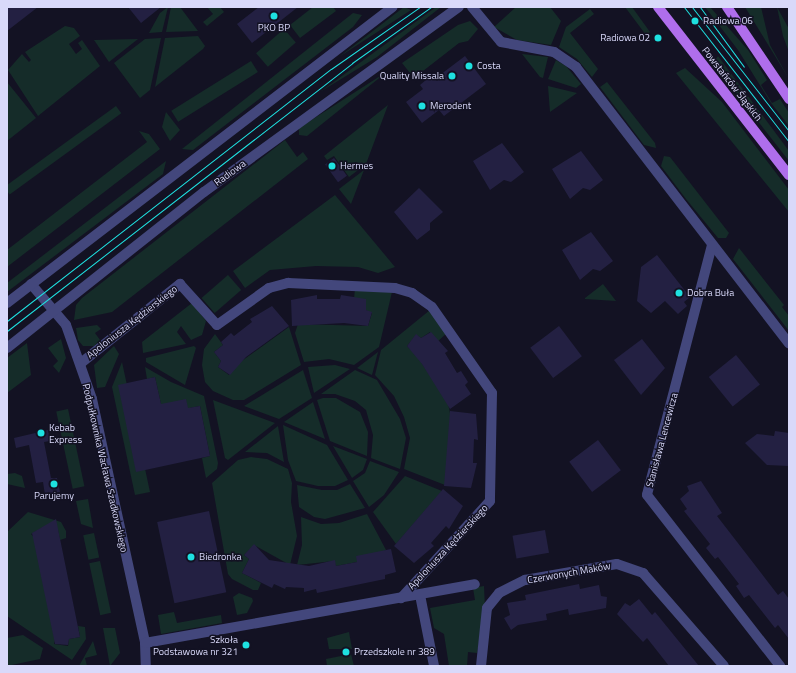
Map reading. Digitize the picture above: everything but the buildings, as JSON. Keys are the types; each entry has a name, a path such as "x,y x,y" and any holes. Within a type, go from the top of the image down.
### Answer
{"main road":[{"name":"Powstańców Śląskich","path":"658,7 789,175"},
{"path":"727,7 789,99"}],"street":[{"path":"7,303 392,7"},
{"name":"Radiowa","path":"7,348 204,192 459,7"},
{"path":"472,7 500,42 551,51 573,64 789,344"},
{"name":"Stanisława Lencewicza","path":"712,245 648,495 780,666"},
{"name":"Apoloniusza Kędzierskiego","path":"81,363 180,284 217,325 269,288 288,283 395,288 412,293 432,307 492,393 490,502 401,598 145,643"},
{"name":"Podpułkownika Wacława Szadkowskiego","path":"31,284 55,310 66,325 81,363 92,399 145,643 146,666"},
{"name":"Czerwonych Maków","path":"481,666 485,615 499,593 525,580 616,564 643,573 724,666"},
{"path":"401,598 475,584"},
{"path":"420,595 434,666"}],"green space":[{"path":"168,7 162,32 149,33 160,13"},
{"path":"171,7 180,7 198,31 166,32"},
{"path":"207,7 220,7 224,12 207,26 203,22 213,14"},
{"path":"313,7 333,7 336,11 300,38 290,25"},
{"path":"404,7 411,10 339,57 369,34"},
{"path":"436,7 441,7 377,57 320,92"},
{"path":"516,7 550,7 561,21 551,45 517,40 494,27"},
{"path":"625,7 632,7 650,32 646,35"},
{"path":"705,7 710,7 748,50 767,80 761,85 772,103 780,99 789,113 789,126 771,103 738,50"},
{"path":"745,7 761,7 770,45 789,79"},
{"path":"777,7 789,29 789,52 783,36"},
{"path":"590,9 594,14 570,33 598,69 592,77 577,59 559,47 566,27"},
{"path":"353,13 362,15 353,27 193,150 182,149"},
{"path":"470,21 478,29 468,41 459,43 414,78 402,63 458,25"},
{"path":"65,26 74,28 80,36 69,44 76,54 82,49 78,43 82,40 100,66 38,116 8,70 22,54 29,62 31,60 25,52"},
{"path":"284,29 296,43 268,67 256,53"},
{"path":"198,36 205,46 203,49 155,87 165,38"},
{"path":"161,38 150,90 140,98 114,63 145,39"},
{"path":"138,39 109,62 94,40"},
{"path":"522,54 548,57 543,78 540,77"},
{"path":"718,56 789,151 789,161 711,61"},
{"path":"556,60 566,66 581,84 576,88 548,79"},
{"path":"251,61 258,72 178,122 171,111"},
{"path":"685,68 722,102 789,190 789,212 676,73"},
{"path":"388,71 307,136 299,135 299,128"},
{"path":"7,82 36,118 7,141"},
{"path":"607,82 655,143 656,148 644,145 600,87"},
{"path":"548,86 577,93 550,112"},
{"path":"388,105 366,164 349,177 334,156 327,160 324,156"},
{"path":"116,106 121,113 10,194 7,191 7,185"},
{"path":"166,112 180,130 170,141 162,127"},
{"path":"139,131 149,134 160,149 7,267 7,250 147,142"},
{"path":"285,140 297,157 303,152 308,159 112,312 74,320 76,305 82,298"},
{"path":"664,156 670,157 729,233 726,238 718,238 661,166"},
{"path":"166,161 163,174 7,292 7,283"},
{"path":"364,170 351,204 339,189"},
{"path":"335,195 395,267 378,273 358,267 316,266 270,270 245,288 233,271"},
{"path":"739,248 784,305 782,307 789,316 789,331 733,259"},
{"path":"228,275 241,290 215,313 202,298"},
{"path":"603,284 616,301 585,299 585,298"},
{"path":"355,288 392,292 379,347 354,365 329,359 304,362 295,333 298,324 368,326 372,313 366,310 366,299 354,299"},
{"path":"192,303 206,321 202,335 191,340 181,326 177,332 186,344 143,353 142,342"},
{"path":"430,310 447,333 437,342 430,332 421,338 416,335 407,346 417,356 448,403 451,418 445,485 404,469 410,438 404,417 394,396 375,375 381,350"},
{"path":"97,325 101,329 95,333 100,340 94,346 83,346 78,340 76,328"},
{"path":"289,327 301,365 244,400 233,400 213,391 205,382 202,365 204,349 215,334 223,345 214,352 221,361 218,367 229,375 239,363"},
{"path":"61,339 66,358 59,373 53,366 58,361 48,348"},
{"path":"27,343 31,375 7,393 7,358"},
{"path":"114,346 119,354 105,387 97,388 94,365"},
{"path":"194,346 196,348 185,385 146,362 146,358"},
{"path":"378,352 372,375 357,368"},
{"path":"122,362 150,492 135,495 112,387"},
{"path":"335,365 350,369 314,393 308,367"},
{"path":"145,367 171,382 204,396 218,463 217,469 206,478 202,458 210,456 200,406 163,413 155,377 147,379"},
{"path":"303,370 312,398 279,419 244,406"},
{"path":"355,370 377,380 400,419 406,438 400,469 371,458 373,435 366,410 355,401 335,394 321,394"},
{"path":"323,398 336,398 360,412 368,432 367,456 330,441 317,400"},
{"path":"213,400 275,423 228,460 225,458"},
{"path":"313,402 325,439 284,422"},
{"path":"68,409 84,486 73,489 56,411"},
{"path":"283,425 327,445 348,480 335,486 318,486 296,481 288,460"},
{"path":"278,426 284,462 267,453 245,452"},
{"path":"333,446 367,459 363,470 352,478"},
{"path":"251,457 267,459 288,469 292,483 291,502 297,536 290,565 254,545 244,555 249,559 242,573 261,583 258,590 253,590 232,579 228,574 212,483 238,460"},
{"path":"370,461 399,472 384,495 369,507 353,481 365,473"},
{"path":"15,473 22,476 25,488 7,484 7,474"},
{"path":"405,476 442,491 396,544 373,512"},
{"path":"350,484 365,508 325,519 314,517 299,507 297,485 322,490 337,490"},
{"path":"88,499 93,528 81,524 76,501"},
{"path":"28,512 61,522 66,531 66,538 60,540 58,530 43,527 31,534 36,540 56,636 54,644 68,646 69,639 80,637 78,626 85,627 86,639 72,660 7,616 7,532"},
{"path":"367,514 386,550 357,562 336,566 334,561 297,565 302,545 301,517 321,524 339,523"},
{"path":"94,533 99,557 88,560 83,535"},
{"path":"100,561 111,613 100,615 89,563"},
{"path":"484,586 485,608 477,653 468,652 467,666 449,666 444,634 434,628 430,608 475,600 473,588"},
{"path":"239,593 252,598 253,601 247,613 237,615 233,597"},
{"path":"174,612 177,623 221,615 222,623 161,634 158,615"},
{"path":"103,628 115,628 120,653 110,666"},
{"path":"349,632 352,649 329,649 327,638"},
{"path":"23,635 43,648 40,659 7,666 7,638"},
{"path":"93,641 97,655 85,658 87,666 79,666"},
{"path":"351,654 354,666 327,666 326,659"}],"tram line":[{"path":"7,321 331,69 420,7"},
{"path":"7,331 352,63 431,7"},
{"path":"684,7 789,142"},
{"path":"692,7 789,131"},
{"path":"700,7 744,67"}],"place":[{"name":"PKO BP","path":"274,16"},
{"name":"Radiowa 06","path":"695,21"},
{"name":"Radiowa 02","path":"658,38"},
{"name":"Costa","path":"469,66"},
{"name":"Quality Missala","path":"452,76"},
{"name":"Merodent","path":"422,106"},
{"name":"Hermes","path":"332,166"},
{"name":"Dobra Buła","path":"679,293"},
{"name":"Kebab Express","path":"41,433"},
{"name":"Parujemy","path":"54,484"},
{"name":"Biedronka","path":"191,557"},
{"name":"Szkoła Podstawowa nr 321","path":"246,645"},
{"name":"Przedszkole nr 389","path":"346,652"}]}
